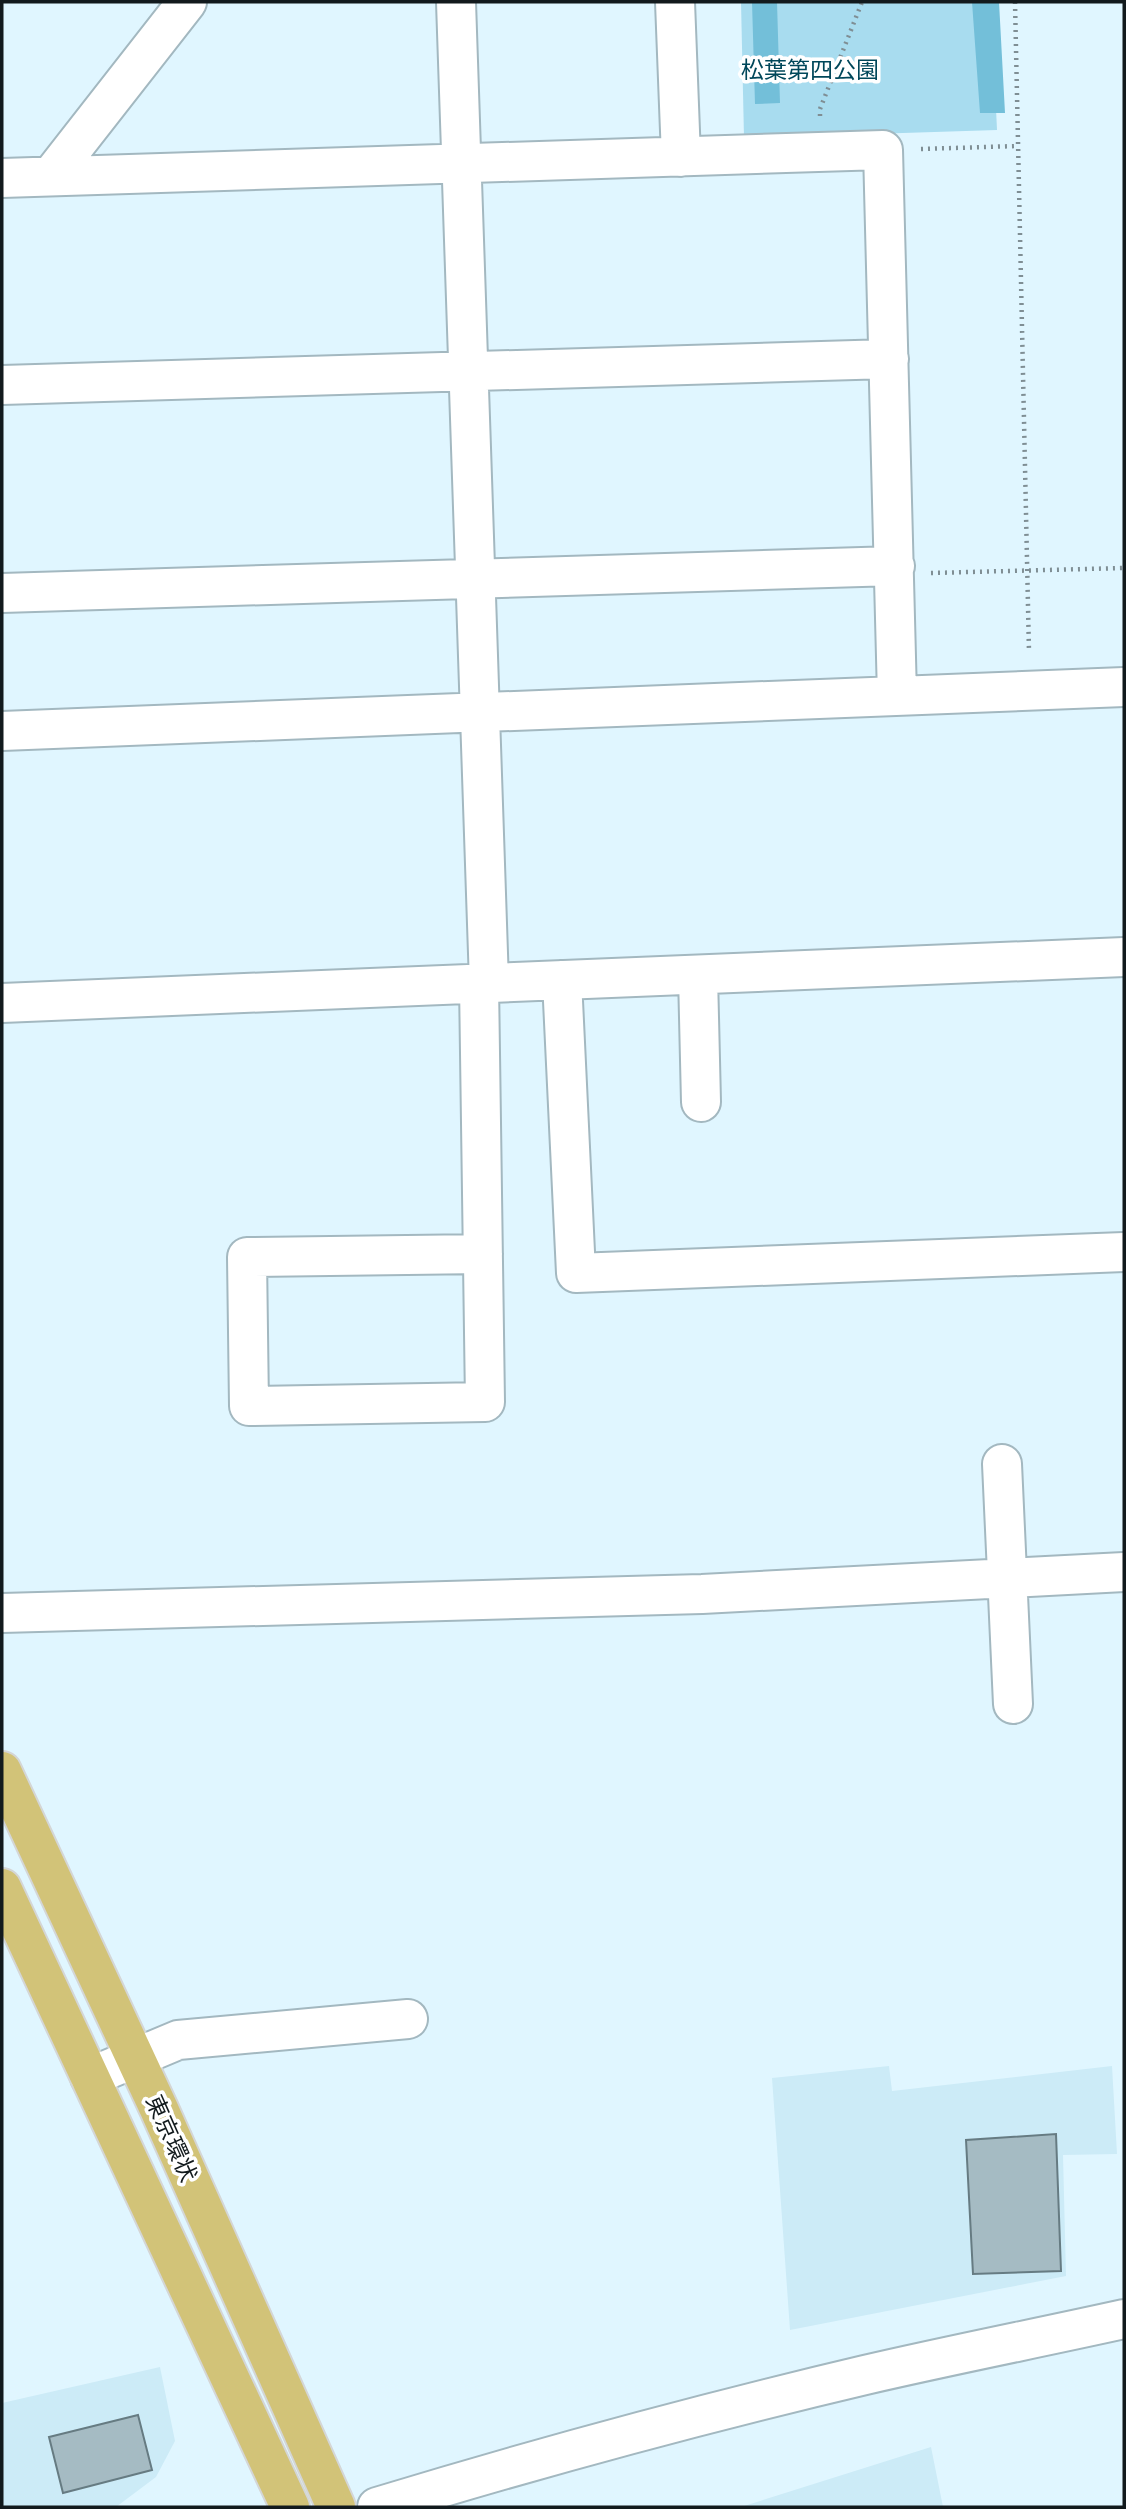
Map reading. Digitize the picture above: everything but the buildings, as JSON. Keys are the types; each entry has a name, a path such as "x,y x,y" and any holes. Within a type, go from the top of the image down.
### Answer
{"highway":[{"name":"東京環状","path":"2,1771 135,2057 336,2507"},
{"path":"2,1888 290,2507"}],"street":[{"path":"51,176 187,2"},
{"path":"456,2 479,712 484,983 485,1402 249,1406 247,1257 483,1254"},
{"path":"675,2 681,157"},
{"path":"2,177 883,150 897,696"},
{"path":"2,385 889,359"},
{"path":"2,593 895,570"},
{"path":"2,731 1124,687"},
{"path":"2,1003 1124,957"},
{"path":"698,975 701,1102"},
{"path":"562,980 576,1273 1124,1252"},
{"path":"1002,1464 1013,1704"},
{"path":"2,1613 702,1594 1124,1572"},
{"path":"90,2077 178,2040 408,2019"},
{"path":"377,2507 636,2432 865,2375 1124,2319"}],"path":[{"path":"821,152 820,109 862,2"},
{"path":"1015,2 1030,691"},
{"path":"883,150 1018,146"},
{"path":"895,570 1124,568"}],"shaded area":[{"path":"752,2 777,2 780,103 755,104"},
{"path":"972,2 999,2 1005,113 980,113"},
{"path":"889,2066 892,2091 1112,2066 1117,2154 1063,2155 1066,2276 790,2330 772,2078"},
{"path":"160,2367 175,2441 156,2477 116,2507 2,2507 2,2403"},
{"path":"931,2447 943,2507 741,2507"}],"green space":[{"name":"松葉第四公園","path":"741,2 991,2 997,130 744,138"}]}
